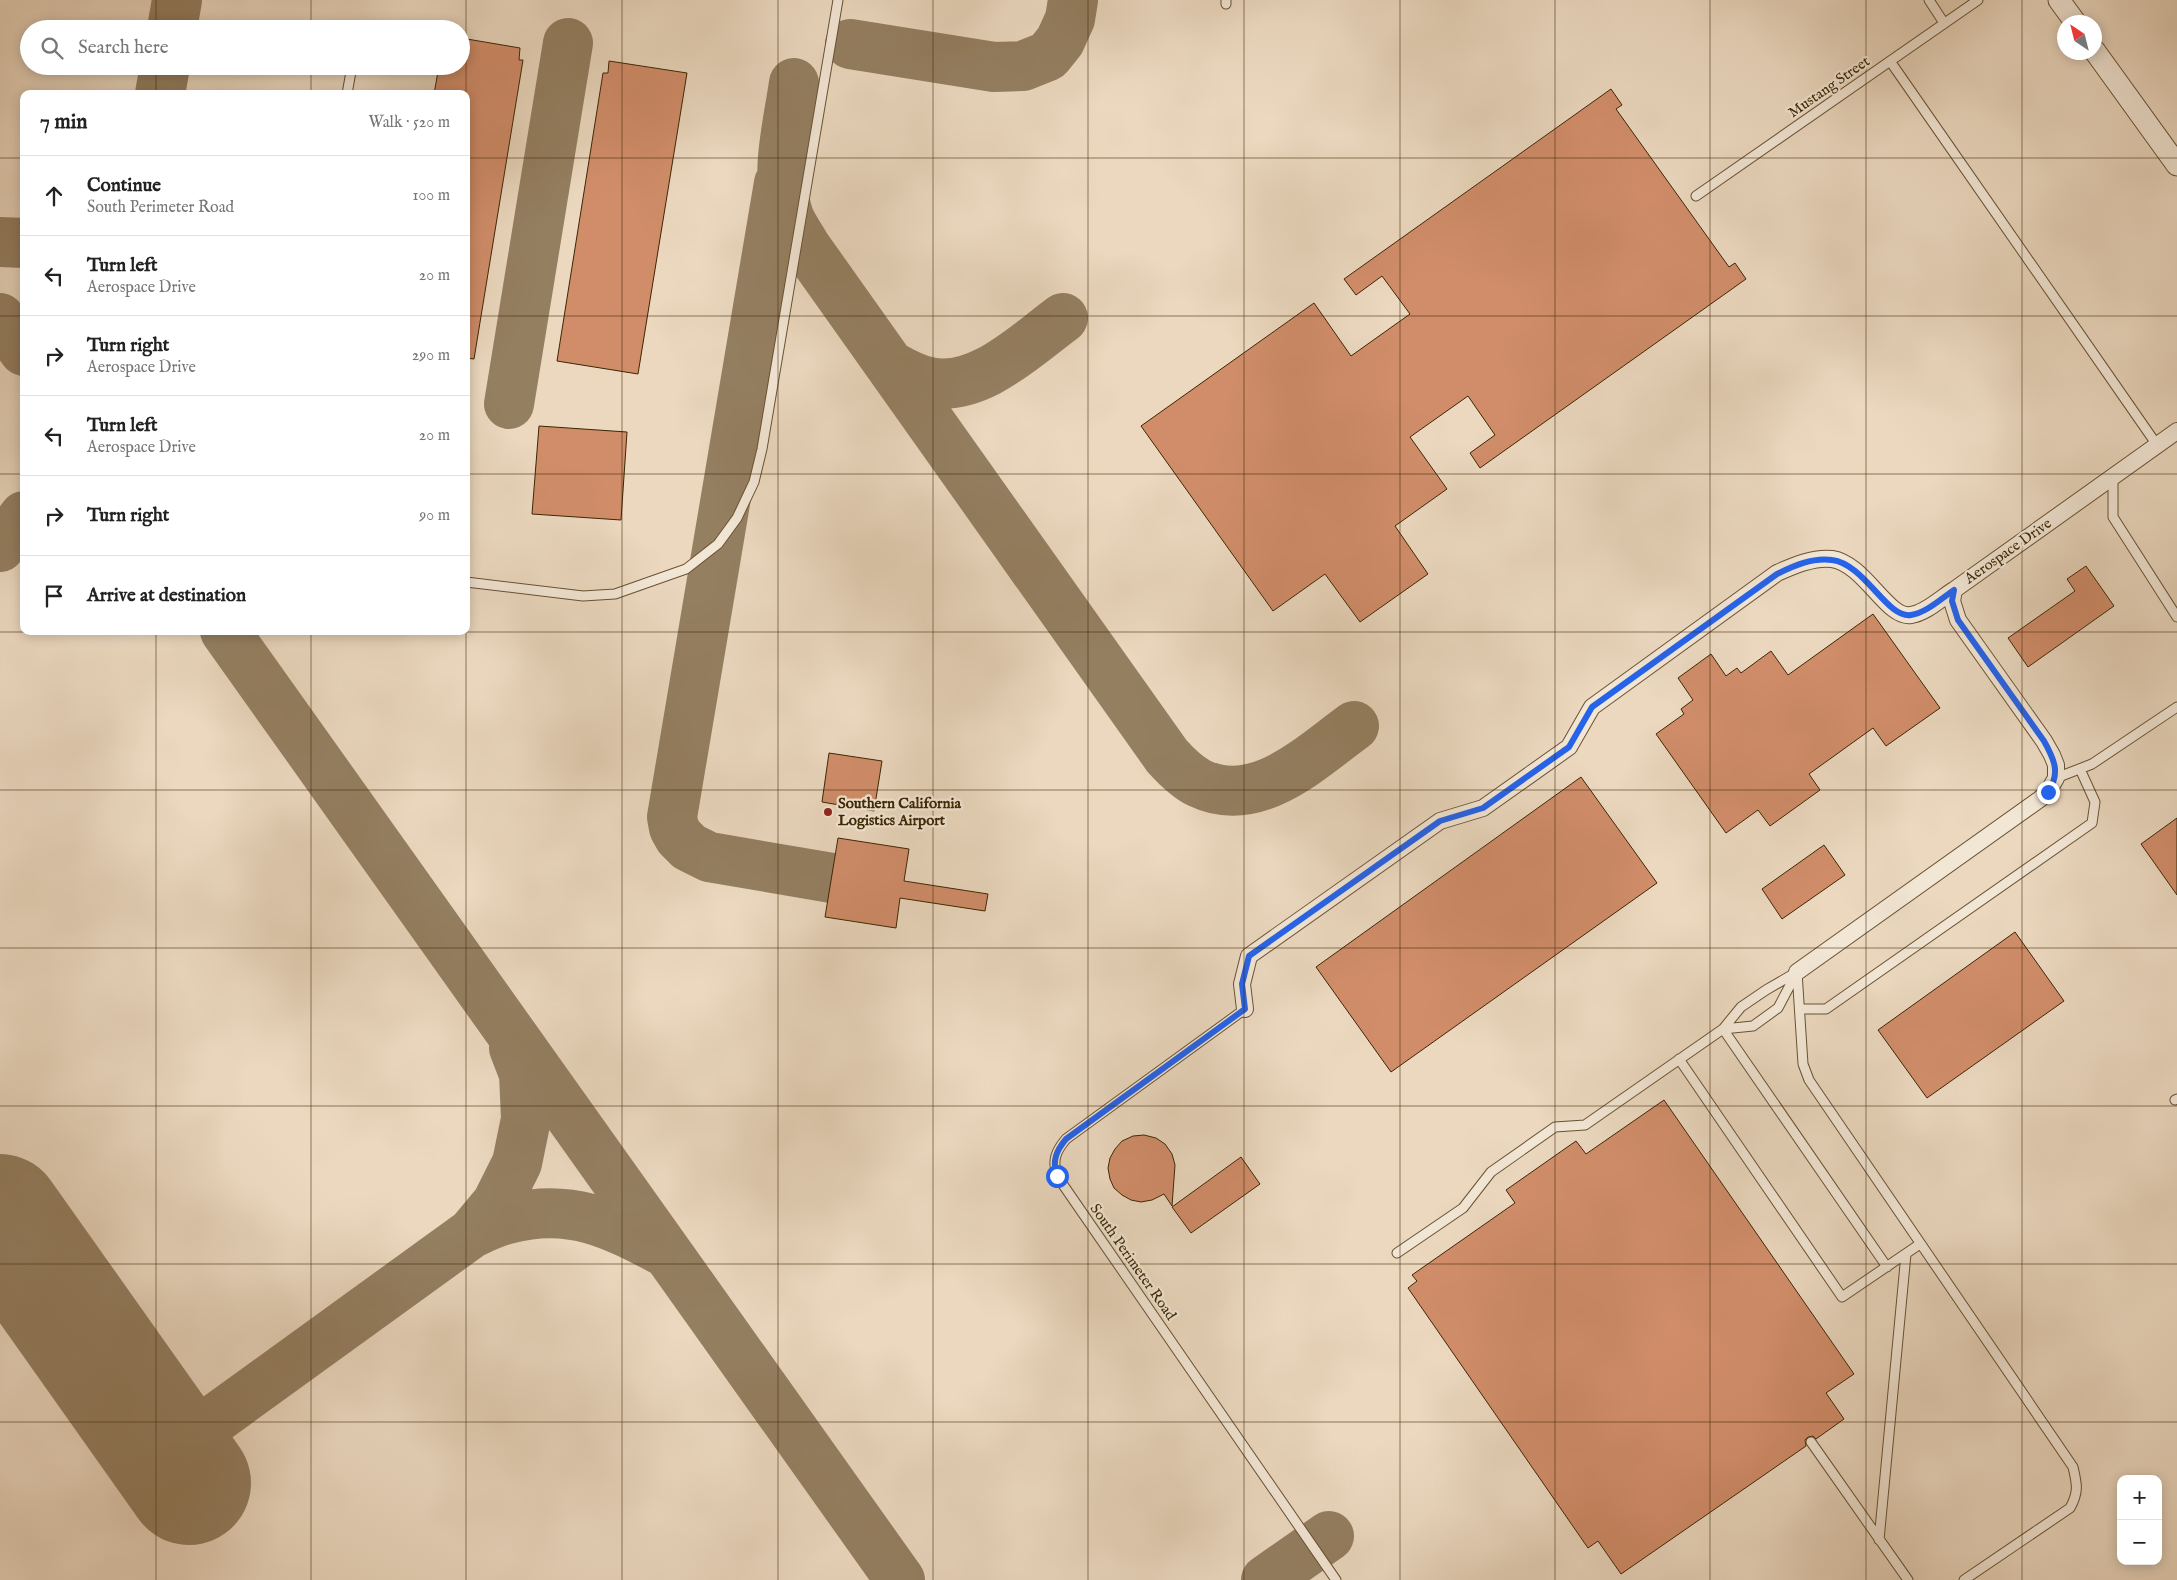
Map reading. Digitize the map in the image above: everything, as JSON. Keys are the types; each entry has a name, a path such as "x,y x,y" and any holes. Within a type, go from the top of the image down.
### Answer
{"street":[{"path":"2058,0 2070,15"},
{"path":"2101,60 2177,165"},
{"name":"Aerospace Drive","path":"1245,1009 1242,984 1249,956 1440,821 1483,808 1569,747 1592,707 1777,574 1815,560 1832,560 1848,565 1860,573 1892,609 1902,615 1912,615 1954,590 2177,431"},
{"path":"1797,972 2040,800 2048,792 2056,778 2056,765 2044,741 1958,620 1952,601 1954,590"}],"lane":[{"path":"470,582 584,596 615,594 686,569 718,544 738,518 754,482 762,449 838,0"},
{"path":"1929,0 1944,23"},
{"name":"Mustang Street","path":"1696,196 1978,0"},
{"path":"1890,61 2157,445"},
{"path":"348,90 350,75"},
{"path":"2113,476 2113,517 2177,617"},
{"path":"2056,778 2092,764 2177,707"},
{"path":"1800,1009 1826,1008 2092,823 2095,802 2080,769"},
{"path":"1797,972 1803,1064 1809,1080 2073,1466 2077,1481 2076,1496 2070,1508 1964,1580"},
{"path":"1723,1029 1753,1026 1778,1008 1797,972"},
{"path":"1397,1253 1463,1208 1491,1172 1555,1127 1586,1125 1723,1029 1741,1006 1797,972"},
{"name":"South Perimeter Road","path":"1245,1009 1066,1139 1057,1150 1053,1165 1057,1176 1336,1580"},
{"path":"1723,1029 1887,1266"},
{"path":"1679,1059 1842,1297 1920,1244"},
{"path":"1879,1540 1906,1254"},
{"path":"1811,1442 1908,1580"}],"building":[{"path":"470,40 520,48 519,60 523,60 474,359 470,358 470,90 435,90 437,75 470,75"},
{"path":"609,61 687,73 638,374 557,361 603,73 608,73"},
{"path":"1611,89 1622,105 1616,109 1729,267 1735,263 1746,279 1480,468 1470,453 1495,435 1468,396 1410,437 1447,489 1395,526 1428,574 1360,622 1325,574 1273,611 1141,426 1314,303 1351,356 1410,314 1382,276 1356,295 1344,279"},
{"path":"539,426 627,432 621,520 532,514"},
{"path":"2086,566 2114,606 2028,667 2008,638 2075,591 2067,579"},
{"path":"1873,614 1940,708 1886,746 1873,728 1809,774 1820,790 1770,826 1758,810 1726,833 1656,734 1684,714 1681,709 1693,700 1678,678 1711,654 1726,676 1737,668 1741,673 1771,651 1788,675"},
{"path":"829,753 882,761 874,811 822,802"},
{"path":"1581,777 1657,883 1391,1072 1316,967"},
{"path":"2177,818 2177,895 2141,844"},
{"path":"838,838 909,849 904,881 988,894 985,911 900,898 896,928 825,917"},
{"path":"1824,845 1845,875 1782,919 1762,889"},
{"path":"2015,932 2064,1001 1927,1098 1878,1030"},
{"path":"1664,1100 1854,1374 1826,1393 1844,1419 1816,1439 1813,1436 1808,1437 1805,1440 1806,1446 1621,1574 1598,1541 1588,1548 1408,1288 1417,1281 1412,1275 1515,1203 1506,1190 1576,1141 1586,1154"},
{"path":"1144,1135 1156,1138 1165,1144 1172,1154 1175,1165 1172,1206 1164,1194 1152,1200 1141,1202 1131,1200 1114,1188 1110,1179 1108,1168 1110,1158 1115,1149 1122,1141 1133,1136"},
{"path":"1241,1157 1260,1184 1191,1233 1172,1207"}],"taxiway":[{"path":"174,20 177,0"},
{"path":"850,44 994,67 1023,66 1048,56 1060,41 1070,19 1073,0"},
{"path":"509,404 568,43"},
{"path":"161,90 163,75"},
{"path":"794,83 782,167 785,201 793,225 806,247 1167,756 1190,778 1199,783 1221,790 1242,790 1282,777 1320,752 1354,726"},
{"path":"779,183 672,817 674,828 679,837 689,847 709,857 832,878"},
{"path":"0,242 20,243"},
{"path":"0,318 20,346"},
{"path":"890,365 904,373 929,382 947,384 965,380 983,374 1000,364 1063,318"},
{"path":"0,547 20,521"},
{"path":"228,635 900,1580"},
{"path":"168,1453 472,1233 497,1203 517,1163 526,1119 524,1074 514,1048"},
{"path":"472,1233 508,1219 530,1214 551,1213 571,1215 608,1225 665,1252"},
{"path":"1266,1580 1329,1536"}],"runway":[{"path":"0,1216 189,1483"}],"place":[{"name":"Southern California Logistics Airport","path":"828,812"}],"route":[{"path":"1057,1176 1053,1165 1057,1150 1066,1139 1245,1009 1242,984 1249,956 1440,821 1483,808 1569,747 1592,707 1777,574 1795,566 1815,560 1832,560 1848,565 1860,573 1892,609 1902,615 1912,615 1954,590 1952,601 1958,620 2052,755 2056,765 2056,778 2048,792"}]}
